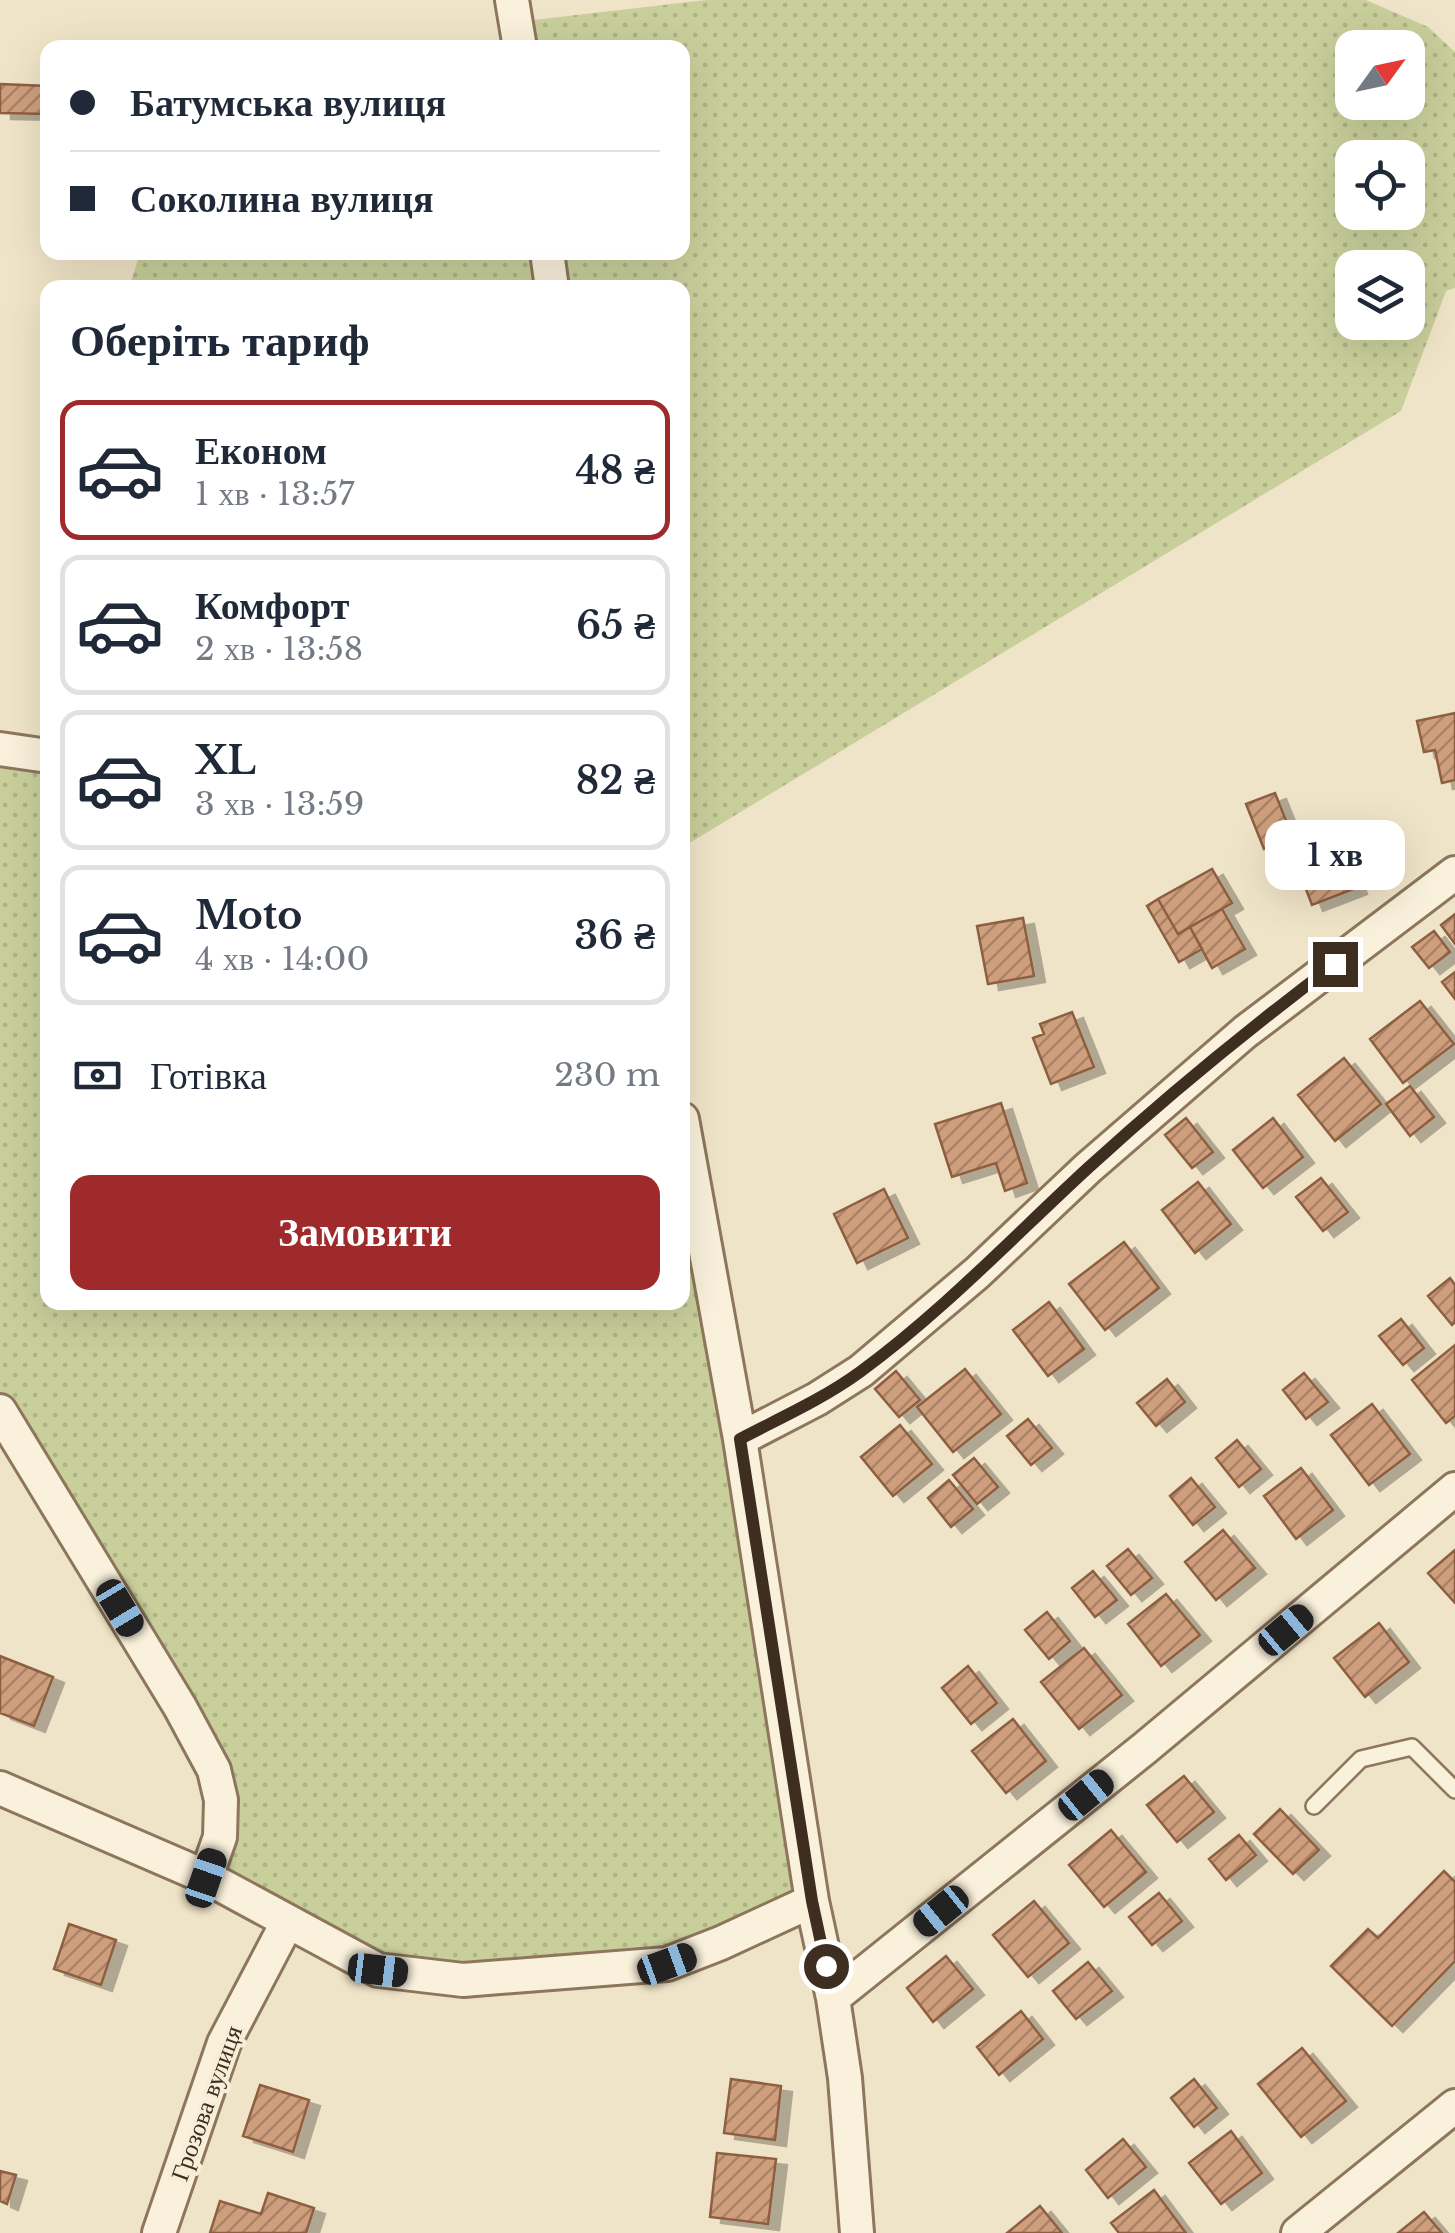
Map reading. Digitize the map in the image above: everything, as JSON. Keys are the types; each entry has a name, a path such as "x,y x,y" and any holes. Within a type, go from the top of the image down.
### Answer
{"street":[{"path":"512,0 519,40"},
{"path":"0,749 40,755"},
{"path":"740,1439 818,1399 860,1371 977,1273 1088,1168 1245,1032 1455,873"},
{"path":"690,1163 740,1439 812,1901 845,2078 856,2233"},
{"path":"0,1411 180,1707 214,1770 220,1800 220,1837 206,1878"},
{"path":"832,1998 1160,1735 1455,1489"},
{"path":"0,1788 206,1878 378,1970 463,1980 667,1964 812,1901"},
{"name":"Грозова вулиця","path":"159,2233 224,2043 287,1924"},
{"path":"1298,2233 1455,2106"}],"lane":[{"path":"1314,1806 1361,1758 1412,1748 1455,1790"}],"green space":[{"path":"706,0 1366,0 1428,27 1455,52 1455,288 1446,291 1401,411 690,843 690,280 132,280 138,260 690,260 690,40 519,40 516,22"},
{"path":"0,749 40,754 40,1310 690,1310 690,1161 812,1901 667,1964 378,1970 206,1877 221,1800 0,1411"}],"building":[{"path":"0,84 40,86 40,114 0,113"},
{"path":"1455,713 1455,780 1442,783 1435,750 1424,752 1417,721"},
{"path":"1275,793 1293,838 1264,849 1246,804"},
{"path":"1334,833 1356,888 1312,905 1291,850"},
{"path":"1212,869 1232,903 1178,934 1158,899"},
{"path":"1158,899 1178,934 1190,927 1202,949 1179,962 1147,906"},
{"path":"1222,909 1245,949 1212,968 1190,927"},
{"path":"1455,914 1455,944 1441,925"},
{"path":"1023,918 1034,976 988,984 977,926"},
{"path":"1434,931 1450,952 1429,968 1412,947"},
{"path":"1455,972 1455,999 1442,982"},
{"path":"1420,1001 1454,1044 1403,1083 1370,1039"},
{"path":"1072,1012 1094,1067 1051,1084 1033,1038 1044,1034 1040,1024"},
{"path":"1344,1058 1381,1104 1335,1141 1298,1095"},
{"path":"1410,1086 1434,1117 1410,1136 1386,1104"},
{"path":"1001,1103 1027,1183 1005,1191 996,1163 952,1177 935,1124"},
{"path":"1186,1118 1213,1152 1192,1168 1165,1135"},
{"path":"1273,1118 1303,1157 1263,1188 1233,1150"},
{"path":"1321,1178 1348,1212 1323,1231 1296,1197"},
{"path":"1198,1182 1231,1224 1195,1253 1162,1210"},
{"path":"884,1189 908,1238 857,1263 834,1214"},
{"path":"1124,1242 1159,1288 1105,1330 1069,1284"},
{"path":"1450,1278 1455,1285 1452,1325 1428,1296"},
{"path":"1049,1302 1084,1349 1048,1376 1013,1330"},
{"path":"1401,1319 1424,1348 1403,1365 1379,1336"},
{"path":"1455,1345 1455,1416 1446,1423 1412,1380"},
{"path":"965,1369 1001,1414 953,1452 917,1407"},
{"path":"896,1371 920,1400 899,1417 875,1389"},
{"path":"1304,1373 1328,1402 1306,1419 1283,1390"},
{"path":"1167,1379 1185,1402 1156,1426 1137,1403"},
{"path":"1372,1404 1410,1454 1369,1485 1331,1435"},
{"path":"1028,1419 1052,1448 1031,1465 1007,1436"},
{"path":"900,1425 932,1464 893,1496 861,1457"},
{"path":"1237,1440 1261,1469 1239,1487 1216,1458"},
{"path":"974,1458 998,1487 977,1504 953,1475"},
{"path":"1301,1468 1333,1510 1296,1539 1264,1496"},
{"path":"1191,1478 1215,1507 1193,1525 1170,1496"},
{"path":"949,1480 973,1509 951,1527 928,1498"},
{"path":"1223,1530 1255,1568 1216,1600 1185,1562"},
{"path":"1128,1549 1152,1578 1131,1595 1107,1566"},
{"path":"1455,1550 1455,1603 1428,1573"},
{"path":"1093,1571 1117,1600 1095,1617 1072,1588"},
{"path":"1166,1594 1200,1635 1161,1666 1128,1624"},
{"path":"1047,1612 1070,1641 1049,1659 1025,1630"},
{"path":"1379,1623 1409,1662 1365,1697 1334,1658"},
{"path":"1084,1648 1122,1695 1079,1729 1041,1682"},
{"path":"0,1656 53,1677 34,1726 0,1713"},
{"path":"968,1666 997,1703 971,1724 942,1688"},
{"path":"1013,1719 1046,1761 1006,1793 972,1751"},
{"path":"1184,1776 1214,1812 1177,1842 1147,1805"},
{"path":"1280,1809 1319,1850 1293,1874 1254,1834"},
{"path":"1111,1830 1146,1872 1104,1907 1069,1865"},
{"path":"1239,1835 1256,1855 1226,1880 1209,1859"},
{"path":"1444,1871 1455,1882 1455,1961 1392,2026 1331,1966 1368,1929 1378,1938"},
{"path":"1159,1893 1182,1921 1152,1945 1129,1917"},
{"path":"1034,1901 1069,1943 1028,1977 993,1935"},
{"path":"69,1924 116,1940 101,1985 54,1969"},
{"path":"946,1956 973,1989 933,2022 907,1988"},
{"path":"1088,1962 1112,1991 1076,2019 1053,1991"},
{"path":"1021,2011 1043,2039 999,2075 977,2047"},
{"path":"1302,2048 1346,2101 1301,2137 1258,2084"},
{"path":"731,2079 781,2086 775,2140 724,2133"},
{"path":"1194,2079 1217,2108 1194,2127 1171,2098"},
{"path":"260,2085 309,2100 293,2152 243,2136"},
{"path":"1231,2131 1262,2173 1221,2204 1189,2163"},
{"path":"1123,2139 1146,2167 1108,2198 1086,2170"},
{"path":"717,2153 776,2159 768,2224 710,2217"},
{"path":"0,2171 16,2175 7,2204 0,2201"},
{"path":"1154,2190 1186,2233 1119,2233 1111,2223"},
{"path":"268,2193 314,2208 306,2233 210,2233 220,2201 261,2214"},
{"path":"1040,2206 1062,2233 1007,2233"},
{"path":"1424,2212 1442,2233 1398,2233"}],"route":[{"path":"826,1966 812,1901 740,1439 818,1399 860,1371 977,1273 1088,1168 1245,1032 1335,964"}]}
